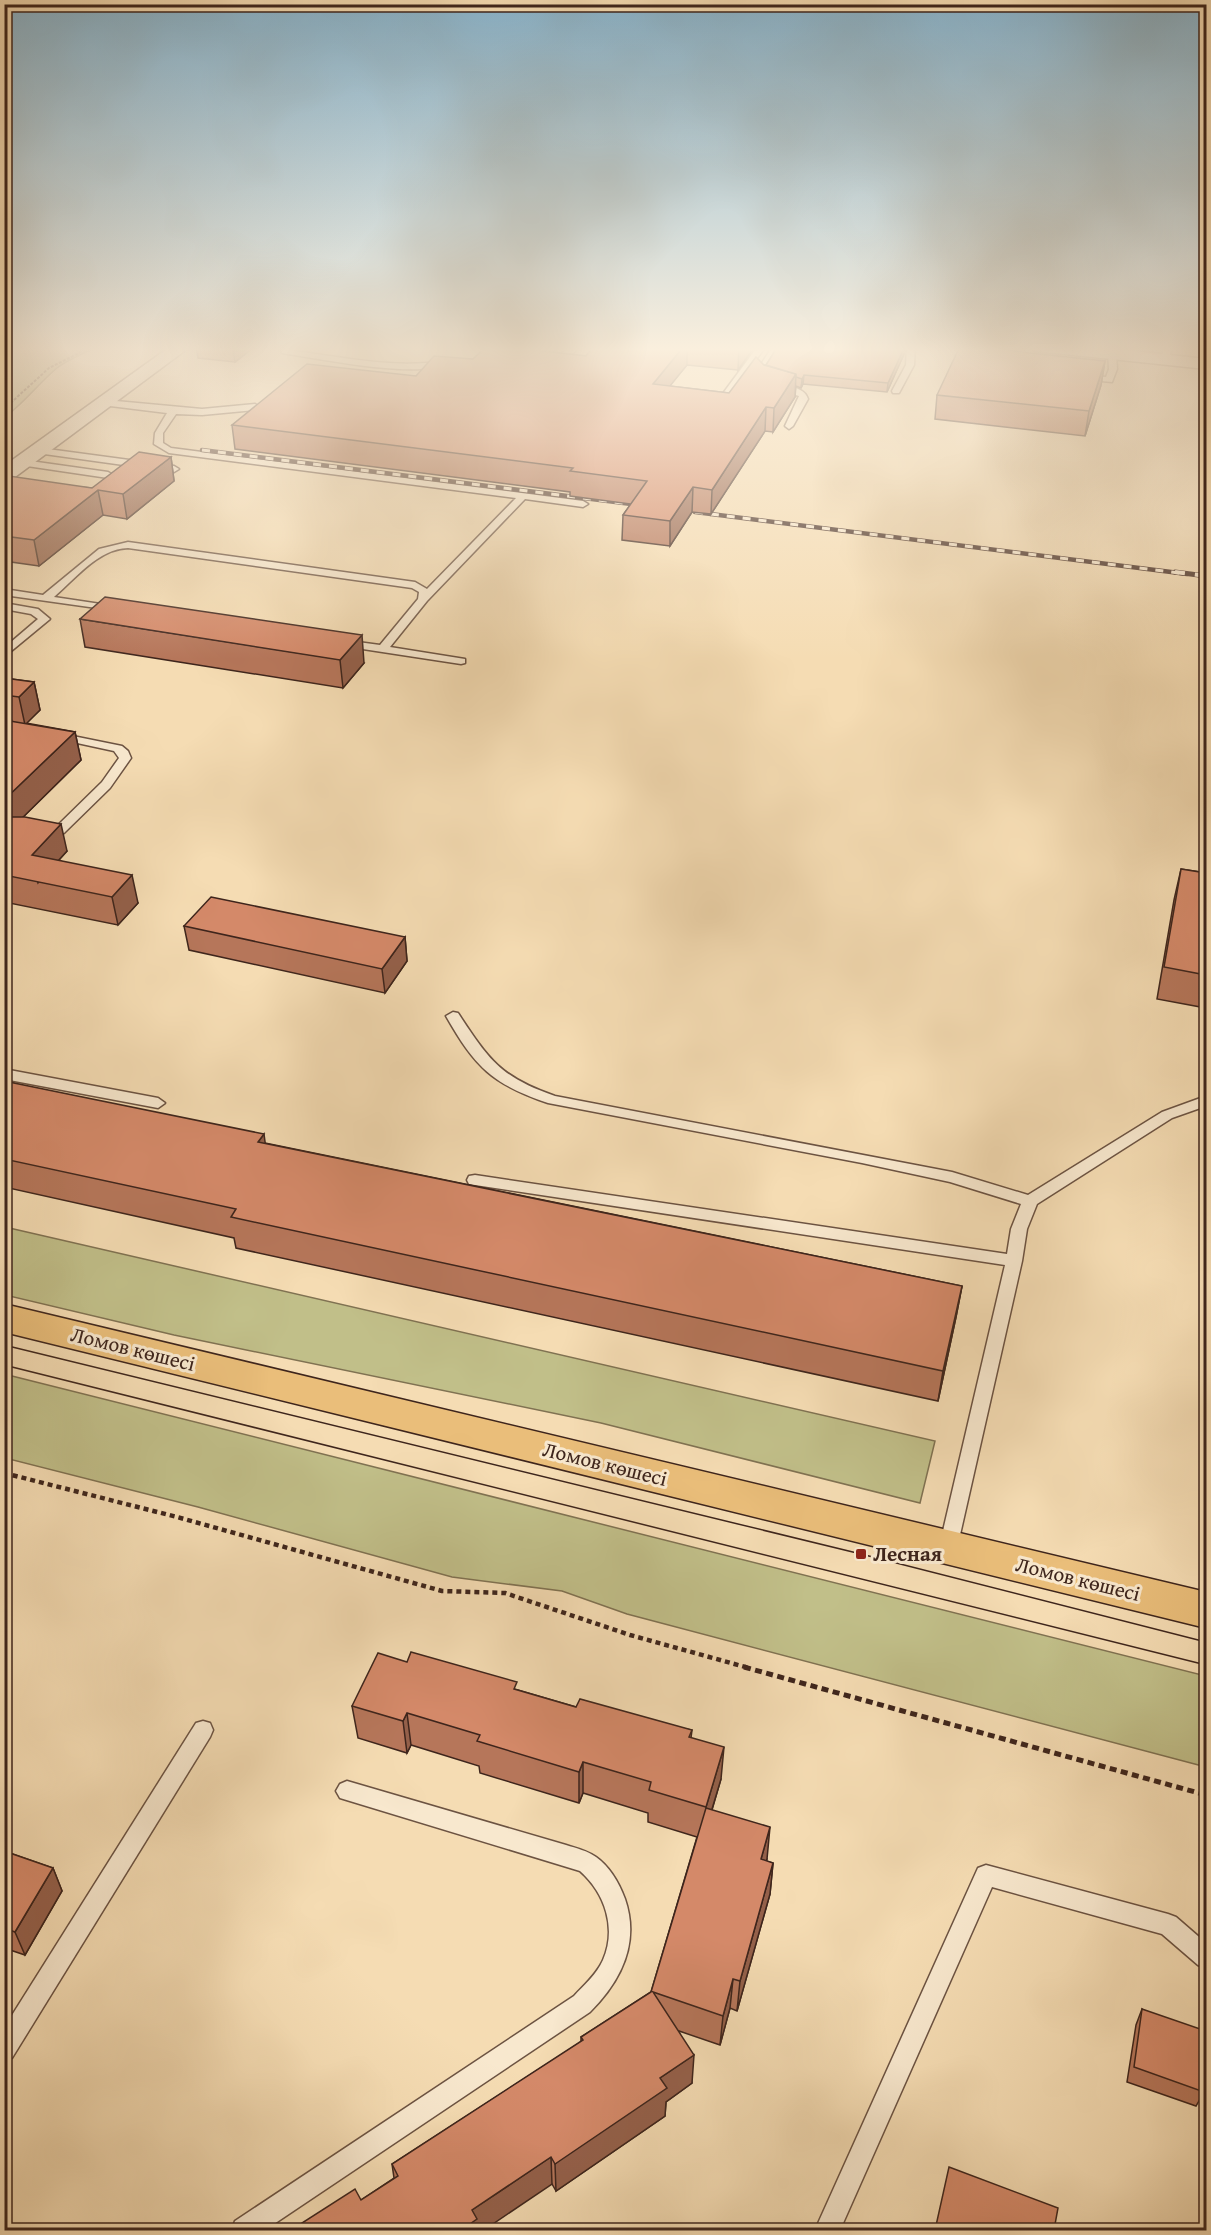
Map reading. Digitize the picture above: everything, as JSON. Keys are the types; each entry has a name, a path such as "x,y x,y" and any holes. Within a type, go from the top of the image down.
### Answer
{"main road":[{"name":"Ломов көшесі","path":"4,1318 1206,1610"}],"street":[{"path":"4,476 40,451"}],"lane":[{"path":"171,450 583,504"},
{"path":"40,451 174,469"},
{"path":"22,463 108,476"},
{"path":"383,649 423,599 523,496"},
{"path":"46,598 105,548 118,545 140,545 399,581 415,585 424,591 423,599"},
{"path":"4,592 127,610"},
{"path":"4,606 34,611 45,619 4,654"},
{"path":"337,642 462,661"},
{"path":"4,838 27,840 60,830 106,785 125,758 124,753 118,748 50,735"},
{"path":"453,1016 471,1048 495,1074 518,1089 553,1100 918,1169 1030,1201"},
{"path":"4,1074 158,1103"},
{"path":"948,1548 1014,1261 1019,1229 1030,1201 1167,1115 1206,1101"},
{"path":"475,1180 1014,1261"},
{"path":"4,2050 203,1730"},
{"path":"244,2230 582,2004 599,1986 615,1962 621,1932 618,1911 605,1880 587,1864 566,1855 347,1791"},
{"path":"827,2230 986,1875 1168,1925 1206,1957"}],"path":[{"path":"4,1473 177,1517 442,1591 505,1593 630,1635 1206,1795"}],"shaded area":[{"path":"5,1227 935,1441 920,1503 601,1423 174,1335 5,1295"},
{"path":"4,1374 1206,1676 1206,1767 627,1614 562,1591 452,1577 198,1507 5,1458"}],"building":[{"path":"433,450 738,450 712,490 693,487 670,521 623,515 647,481 570,471 573,468"},
{"path":"139,452 171,457 123,494 98,490 34,540 4,536 4,480 9,476 92,488"},
{"path":"105,597 362,635 340,660 80,619"},
{"path":"4,678 34,682 19,697 4,695"},
{"path":"4,720 75,732 4,800"},
{"path":"4,817 25,817 61,824 32,855 132,875 112,897 4,875"},
{"path":"1181,869 1206,873 1206,975 1164,967"},
{"path":"211,897 405,937 382,969 184,926"},
{"path":"4,1081 264,1134 258,1142 962,1286 943,1371 231,1217 236,1209 4,1159"},
{"path":"411,1652 517,1682 514,1689 576,1707 580,1699 692,1730 689,1737 724,1747 706,1807 649,1790 651,1782 583,1762 579,1772 477,1741 480,1735 407,1713 403,1721 352,1706 378,1653 407,1662"},
{"path":"706,1808 770,1827 761,1859 773,1863 740,1981 733,1979 723,2016 653,1992 694,2055 660,2078 667,2088 555,2164 551,2157 472,2210 477,2219 461,2230 291,2230 355,2189 361,2200 398,2176 392,2164 583,2040 581,2037 651,1992"},
{"path":"4,1851 53,1868 15,1932 4,1928"},
{"path":"1142,2009 1206,2031 1204,2092 1134,2067"},
{"path":"949,2167 1058,2208 1054,2230 935,2230"}],"tram line":[{"path":"4,1345 861,1554 1206,1642"},
{"path":"4,1365 1206,1665"}],"railway":[{"path":"204,450 647,506"},
{"path":"695,512 1187,574"},
{"path":"1175,572 1206,576"}],"place":[{"name":"Лесная","path":"861,1554"}]}
